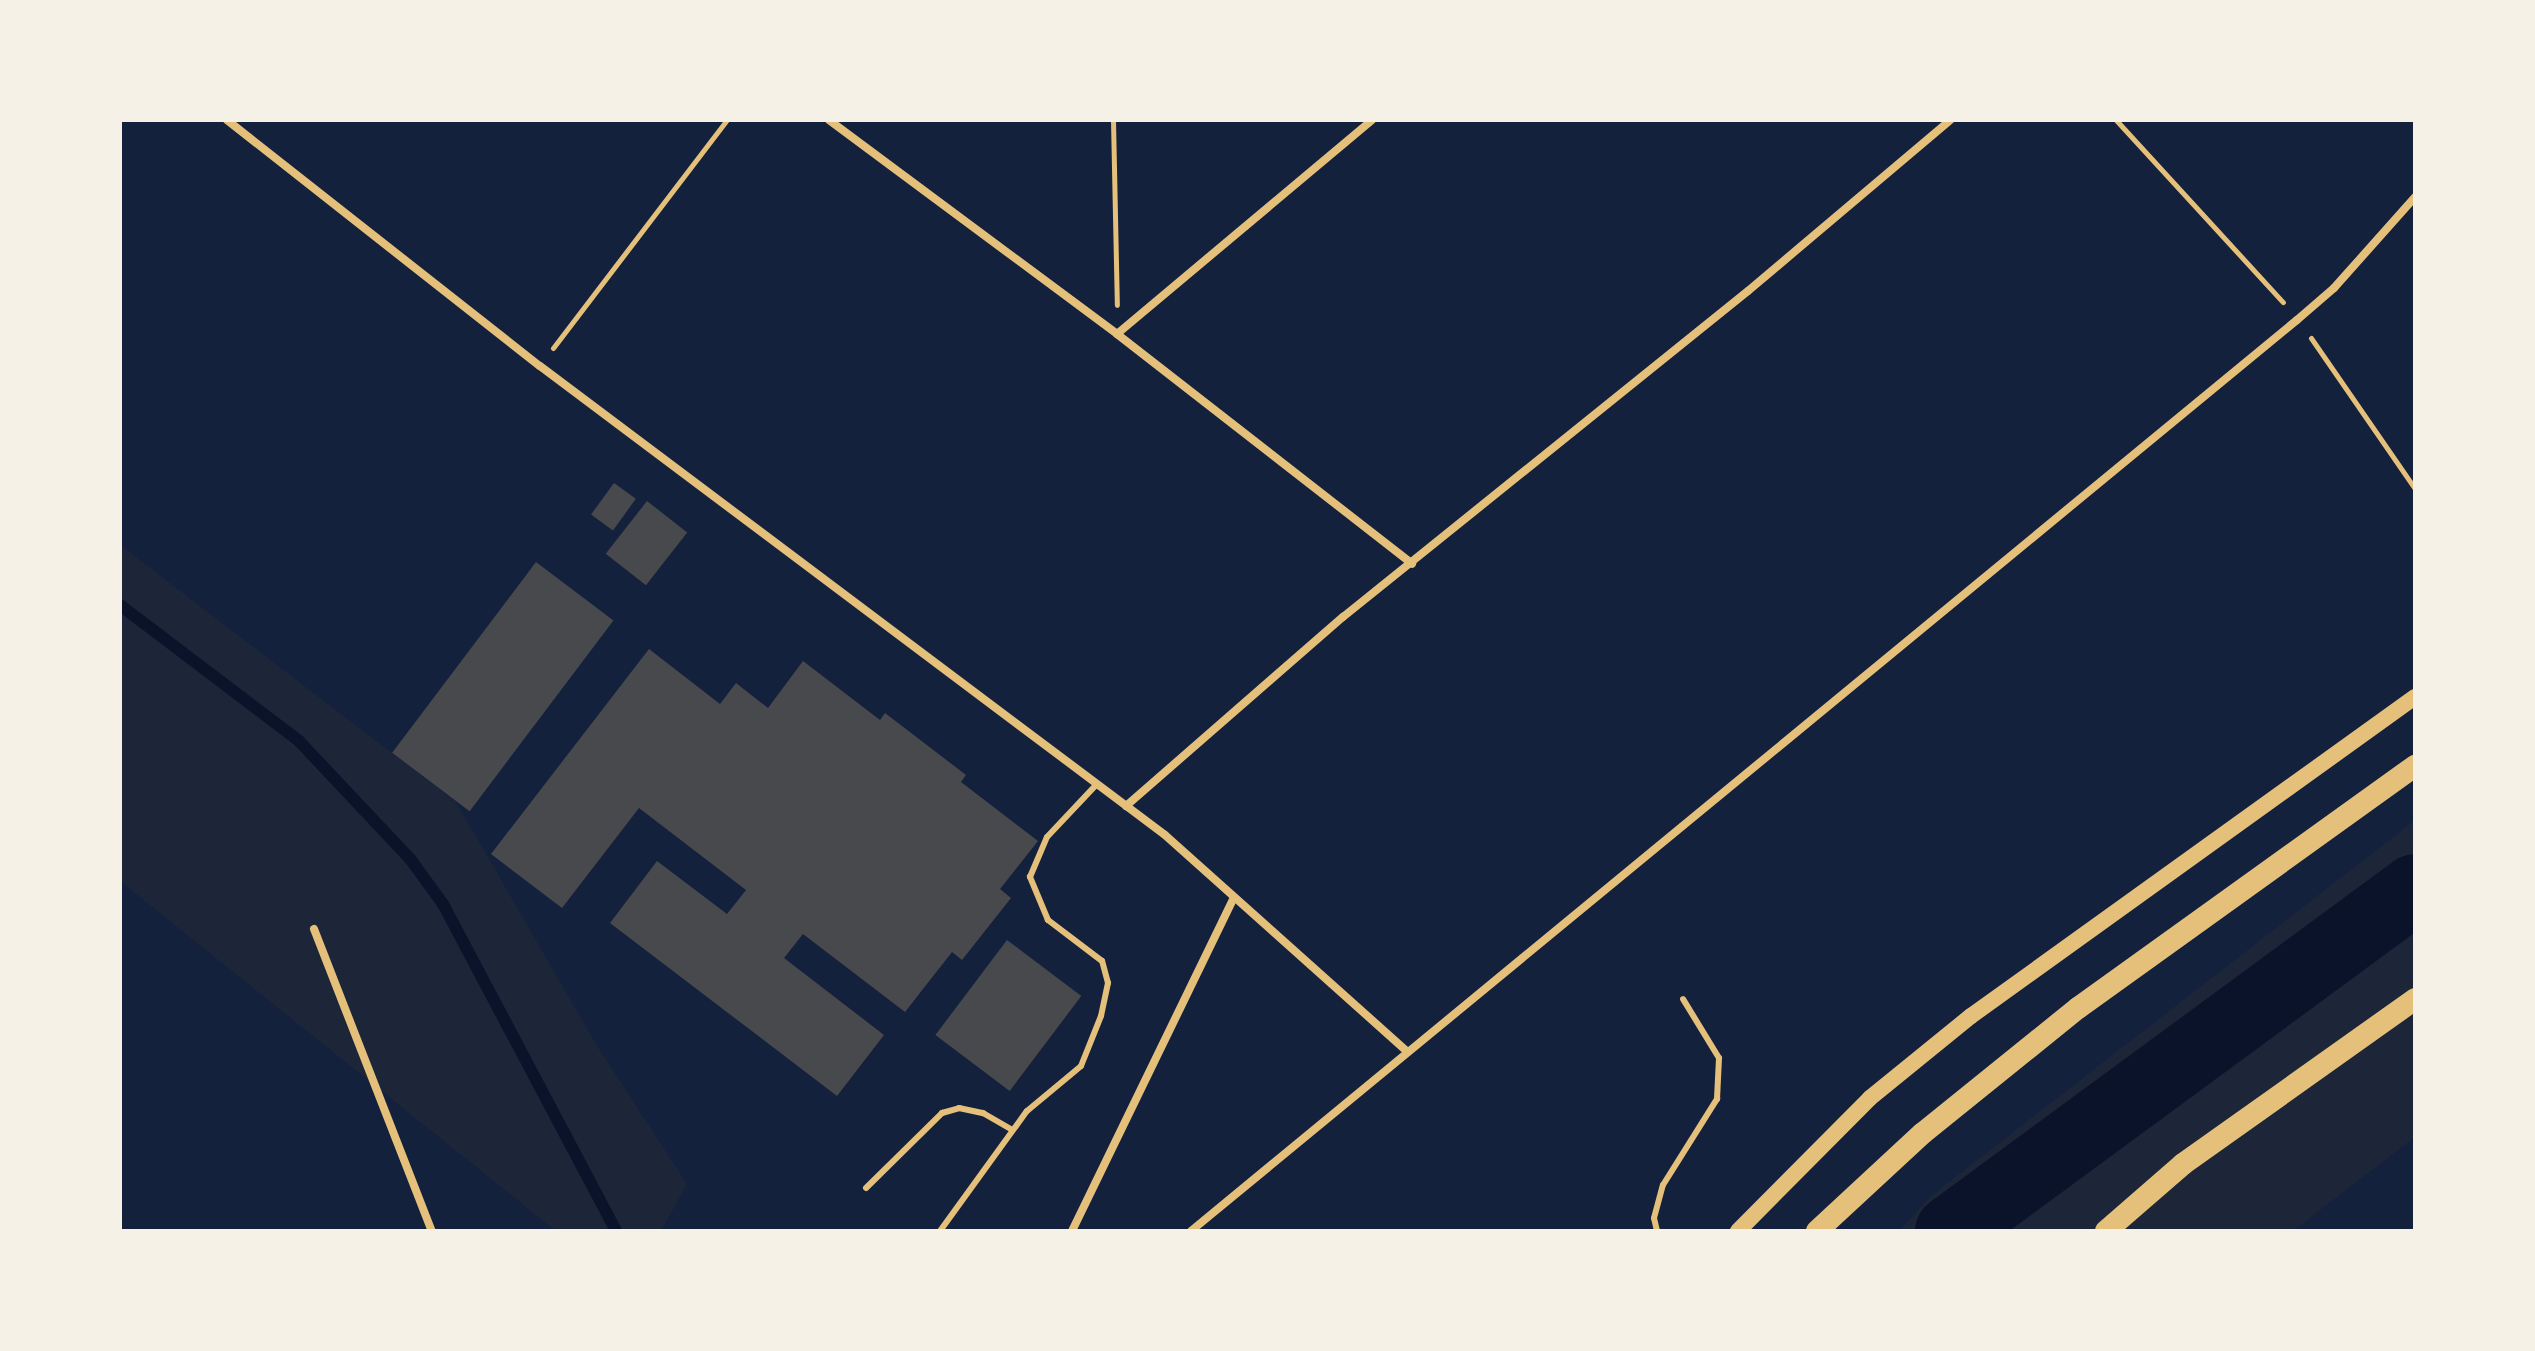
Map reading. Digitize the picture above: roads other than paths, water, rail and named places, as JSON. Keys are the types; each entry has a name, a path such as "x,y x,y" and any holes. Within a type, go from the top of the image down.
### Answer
{"highway":[{"path":"1817,1231 1923,1133 2078,1008 2415,766"},
{"path":"2106,1231 2183,1164 2415,999"}],"main road":[{"path":"1738,1231 1870,1098 1971,1016 2415,697"}],"street":[{"path":"227,120 540,366 1126,806 1407,1051"},
{"path":"829,120 1117,334 1412,564"},
{"path":"1117,334 1372,120"},
{"path":"1126,806 1412,564 1950,120"},
{"path":"1191,1231 2297,320 2334,288 2415,197"},
{"path":"1072,1231 1234,897"},
{"path":"314,929 432,1231"}],"lane":[{"path":"940,1231 1027,1111 1081,1066 1101,1016 1108,983 1102,961 1048,920 1030,877 1047,837 1097,784"},
{"path":"1657,1231 1654,1218 1663,1185 1717,1099 1719,1058 1683,999"},
{"path":"866,1188 942,1113 959,1108 983,1113 1013,1130"}],"waterway":[{"path":"120,605 299,741 411,860 443,904 616,1231"},
{"path":"1950,1231 2415,889"}]}
